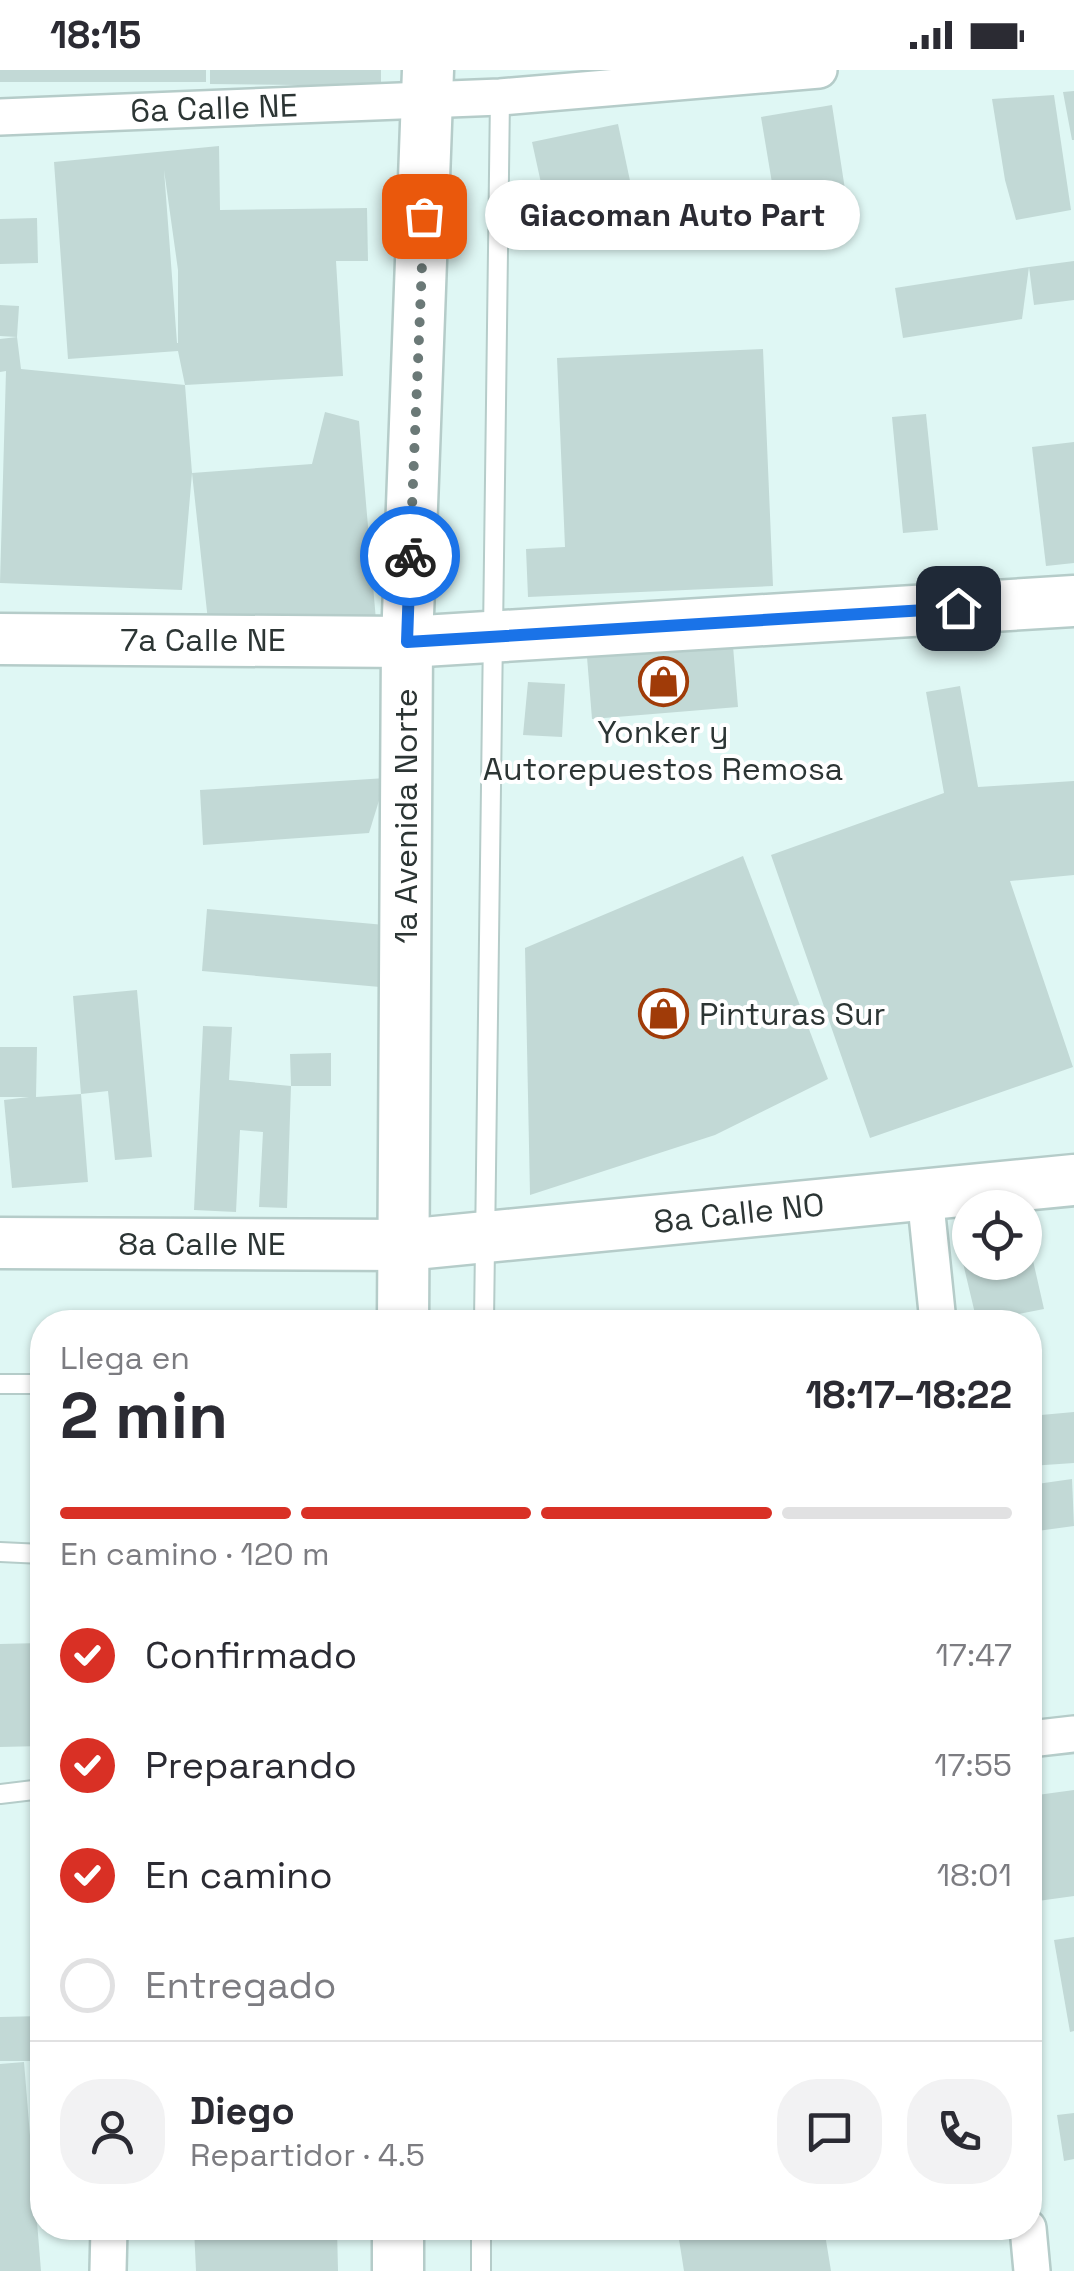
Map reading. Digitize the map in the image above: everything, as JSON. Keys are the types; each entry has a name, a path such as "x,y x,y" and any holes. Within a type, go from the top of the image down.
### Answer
{"street":[{"name":"6a Calle NE","path":"0,116 428,85 500,98 820,70"},
{"name":"1a Avenida Norte","path":"403,1310 407,642 428,85"},
{"name":"7a Calle NE","path":"0,638 407,642 1074,602"},
{"name":"8a Calle NO","path":"404,1246 1074,1180"},
{"path":"926,1195 937,1310"},
{"name":"8a Calle NE","path":"0,1244 404,1246"},
{"path":"1042,1738 1074,1734"},
{"path":"108,2271 109,2240"},
{"path":"398,2240 398,2271"},
{"path":"1029,2240 1032,2271"}],"lane":[{"path":"484,1310 500,98"},
{"path":"0,1384 30,1384"},
{"path":"0,1552 30,1553"},
{"path":"0,1794 30,1790"},
{"path":"481,2240 482,2271"}],"building":[{"path":"0,70 206,70 206,82 0,82"},
{"path":"210,70 381,70 381,86 210,84"},
{"path":"1074,91 1074,140 1072,140 1063,92"},
{"path":"1054,95 1071,210 1016,220 1005,180 992,99"},
{"path":"832,105 846,196 776,207 761,117"},
{"path":"618,124 640,228 550,224 532,142"},
{"path":"219,146 220,210 367,208 368,261 336,261 343,376 185,385 178,351 68,359 54,162","holes":["164,170 178,270 177,343"]},
{"path":"37,218 38,263 0,264 0,219"},
{"path":"1074,261 1074,300 1034,305 1029,267"},
{"path":"1029,267 1022,319 903,338 895,288"},
{"path":"0,305 19,306 17,337 0,336"},
{"path":"17,337 21,369 185,385 192,473 182,590 0,583 6,371 0,372 0,339"},
{"path":"763,349 773,586 528,597 526,549 565,547 557,358"},
{"path":"325,412 359,421 377,632 209,630 192,473 312,464"},
{"path":"926,414 938,530 903,533 892,417"},
{"path":"1074,442 1074,563 1046,566 1032,447"},
{"name":"Yonker y Autorepuestos Remosa","path":"733,646 738,707 592,719 587,657"},
{"path":"528,682 565,684 562,737 523,735"},
{"path":"960,686 978,787 1074,781 1074,875 1010,881 1073,1067 870,1138 771,855 944,793 926,692"},
{"path":"386,778 369,833 203,845 200,790"},
{"name":"Pinturas Sur","path":"743,856 828,1079 715,1135 530,1195 525,948"},
{"path":"207,909 385,925 380,987 202,971"},
{"path":"137,990 152,1157 115,1160 108,1091 81,1094 73,996"},
{"path":"203,1026 232,1027 229,1080 291,1086 287,1208 259,1207 263,1132 240,1130 236,1212 194,1210"},
{"path":"0,1047 37,1047 36,1097 81,1094 88,1182 12,1188 4,1100 29,1097 0,1097"},
{"path":"331,1053 331,1086 291,1086 290,1054"},
{"path":"967,1280 1037,1280 1044,1309 974,1310"},
{"path":"1074,1412 1074,1463 1042,1465 1042,1415"},
{"path":"1072,1479 1074,1526 1042,1530 1042,1483"},
{"path":"30,1643 30,1746 0,1747 0,1644"},
{"path":"1074,1790 1074,1896 1042,1900 1042,1794"},
{"path":"1074,1937 1074,2031 1070,2032 1054,1940"},
{"path":"30,2016 30,2061 0,2061 0,2017"},
{"path":"24,2062 30,2136 30,2240 38,2240 41,2271 0,2271 0,2064"},
{"path":"1074,2113 1074,2159 1064,2161 1057,2115"},
{"path":"195,2240 337,2240 338,2271 196,2271"},
{"path":"679,2240 826,2240 831,2271 684,2271"}],"way so far":[{"path":"410,556 424,216"}],"place":[{"name":"Giacoman Auto Part","path":"424,216"},
{"name":"Yonker y Autorepuestos Remosa","path":"663,682"},
{"name":"Pinturas Sur","path":"664,1014"}],"route":[{"path":"410,556 407,642 958,608"}]}
